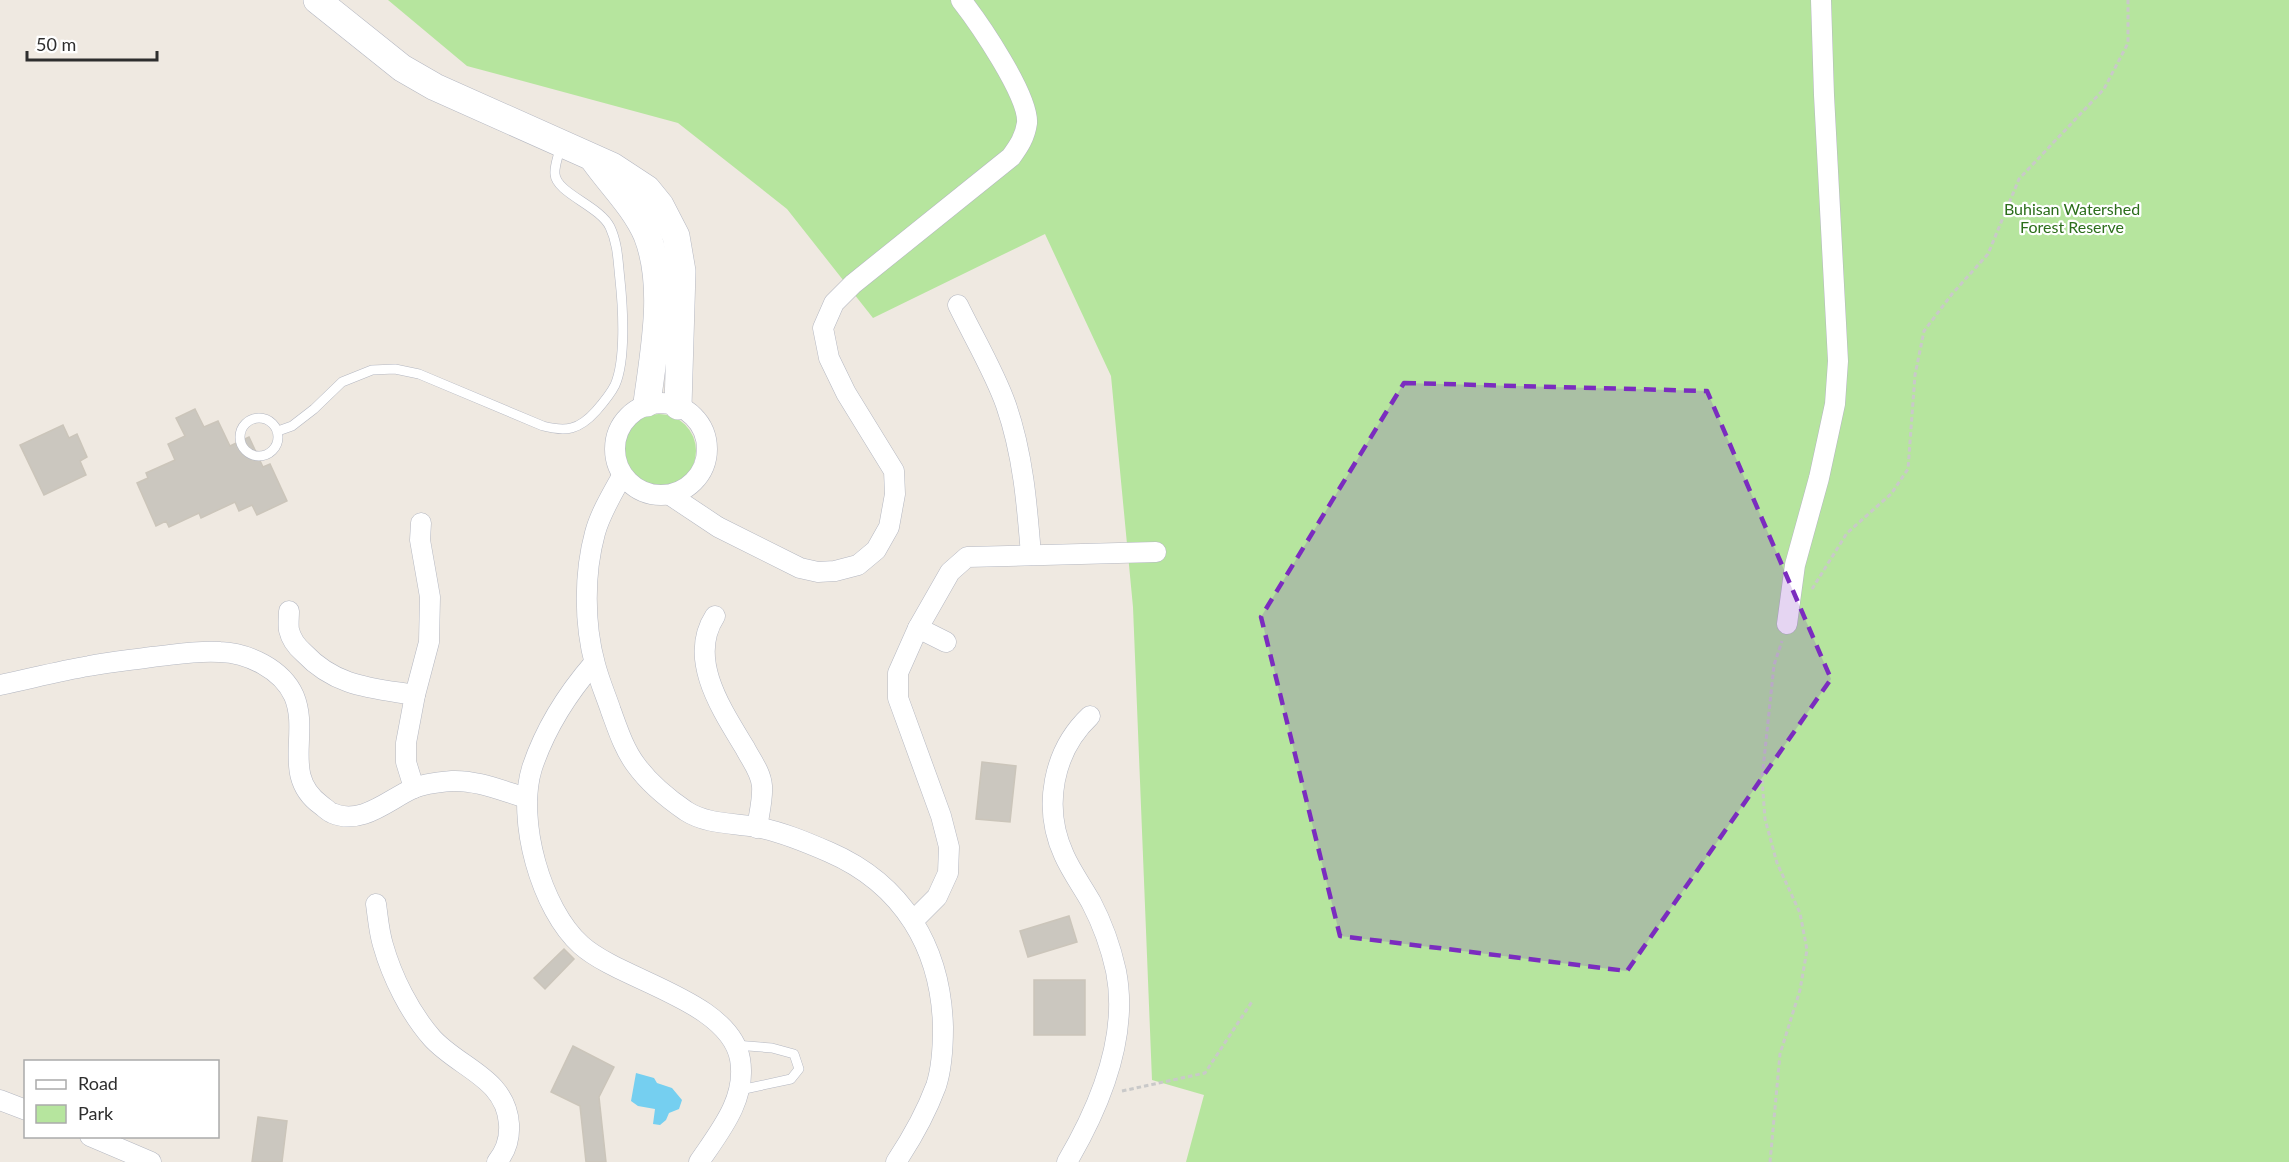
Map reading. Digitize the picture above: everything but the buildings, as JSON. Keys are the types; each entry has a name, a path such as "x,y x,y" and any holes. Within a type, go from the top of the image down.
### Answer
{"street":[{"path":"317,0 402,68 435,87 561,142 629,175 647,189 660,205 676,236 682,271 678,406"},
{"path":"670,495 718,527 800,568 818,572 835,571 858,565 876,550 889,527 895,494 894,471 846,393 829,358 823,328 834,303 853,284 1011,157 1023,140 1027,121 1018,90 961,0"},
{"path":"1787,624 1796,565 1819,478 1835,404 1838,361 1821,0"},
{"path":"591,157 630,207 646,233 655,262 658,286 654,349 647,403"},
{"path":"958,305 1005,402 1016,437 1026,486 1031,555"},
{"path":"658,402 678,406 696,418 702,427 707,459 698,478 680,492 670,495 652,495 635,489 622,476 617,466 614,444 617,434 628,415 647,403 658,402"},
{"path":"622,476 595,532 590,559 587,616 594,663 620,736 635,764 660,792 688,812 713,822 757,828 780,834 828,852 868,872 892,894 913,921 932,963 942,1001 943,1045 937,1084 915,1132 896,1162"},
{"path":"414,788 406,762 406,743 415,695 429,642 430,597 420,540 421,523"},
{"path":"913,921 938,897 948,873 949,847 941,816 898,698 898,673 918,628 950,572 967,557 1156,552"},
{"path":"289,611 289,631 297,646 313,663 335,678 351,684 415,695"},
{"path":"715,616 706,629 703,649 710,680 721,708 757,770 762,786 757,828"},
{"path":"918,628 946,642"},
{"path":"0,685 88,666 175,654 220,652 246,657 283,678 294,697 300,725 297,762 299,791 333,814 351,816 367,814 414,788 450,781 473,782 527,798"},
{"path":"594,663 565,700 532,768 527,798 532,846 538,875 564,926 582,945 616,967 679,997 712,1018 734,1045 740,1059 740,1090 729,1118 699,1162"},
{"path":"1067,1162 1091,1117 1115,1049 1118,1008 1116,972 1105,935 1091,903 1062,853 1055,823 1052,791 1060,759 1068,740 1090,716"},
{"path":"376,904 382,944 390,966 418,1019 433,1039 488,1081 501,1096 508,1116 510,1136 503,1155 497,1162"},
{"path":"0,1100 24,1109"},
{"path":"92,1138 151,1162"}],"lane":[{"path":"278,431 292,426 342,382 372,370 395,369 419,374 543,426 562,431 590,418 616,383 621,356 622,295 616,243 609,225 601,214 559,185 555,174 561,142"},
{"path":"263,418 274,425 278,431 279,438 273,451 261,457 248,454 240,444 239,437 244,424 249,420 263,418"},
{"path":"734,1045 772,1048 794,1054 799,1069 791,1079 740,1090"}],"path":[{"path":"1810,591 1847,533 1891,494 1908,469 1915,375 1924,331 1952,294 1988,254 2019,179 2104,89 2128,43 2128,0"},
{"path":"1770,1162 1780,1054 1800,990 1808,950 1800,913 1777,863 1765,819 1762,779 1774,665 1787,624"},
{"path":"1098,1096 1205,1073 1253,1000"}],"highlighted area":[{"path":"1404,383 1707,391 1831,679 1627,971 1340,936 1261,617"}],"green space":[{"name":"Buhisan Watershed Forest Reserve","path":"388,0 2289,0 2289,1162 1186,1162 1204,1095 1152,1080 1133,607 1111,376 1045,234 873,318 787,209 678,123 467,66"},
{"path":"659,414 680,420 690,430 696,451 690,472 680,482 659,488 638,482 628,472 622,451 628,430 638,420"}],"water":[{"path":"636,1073 654,1078 657,1083 672,1088 682,1100 679,1109 669,1113 660,1125 653,1124 655,1109 638,1106 631,1101"}]}
